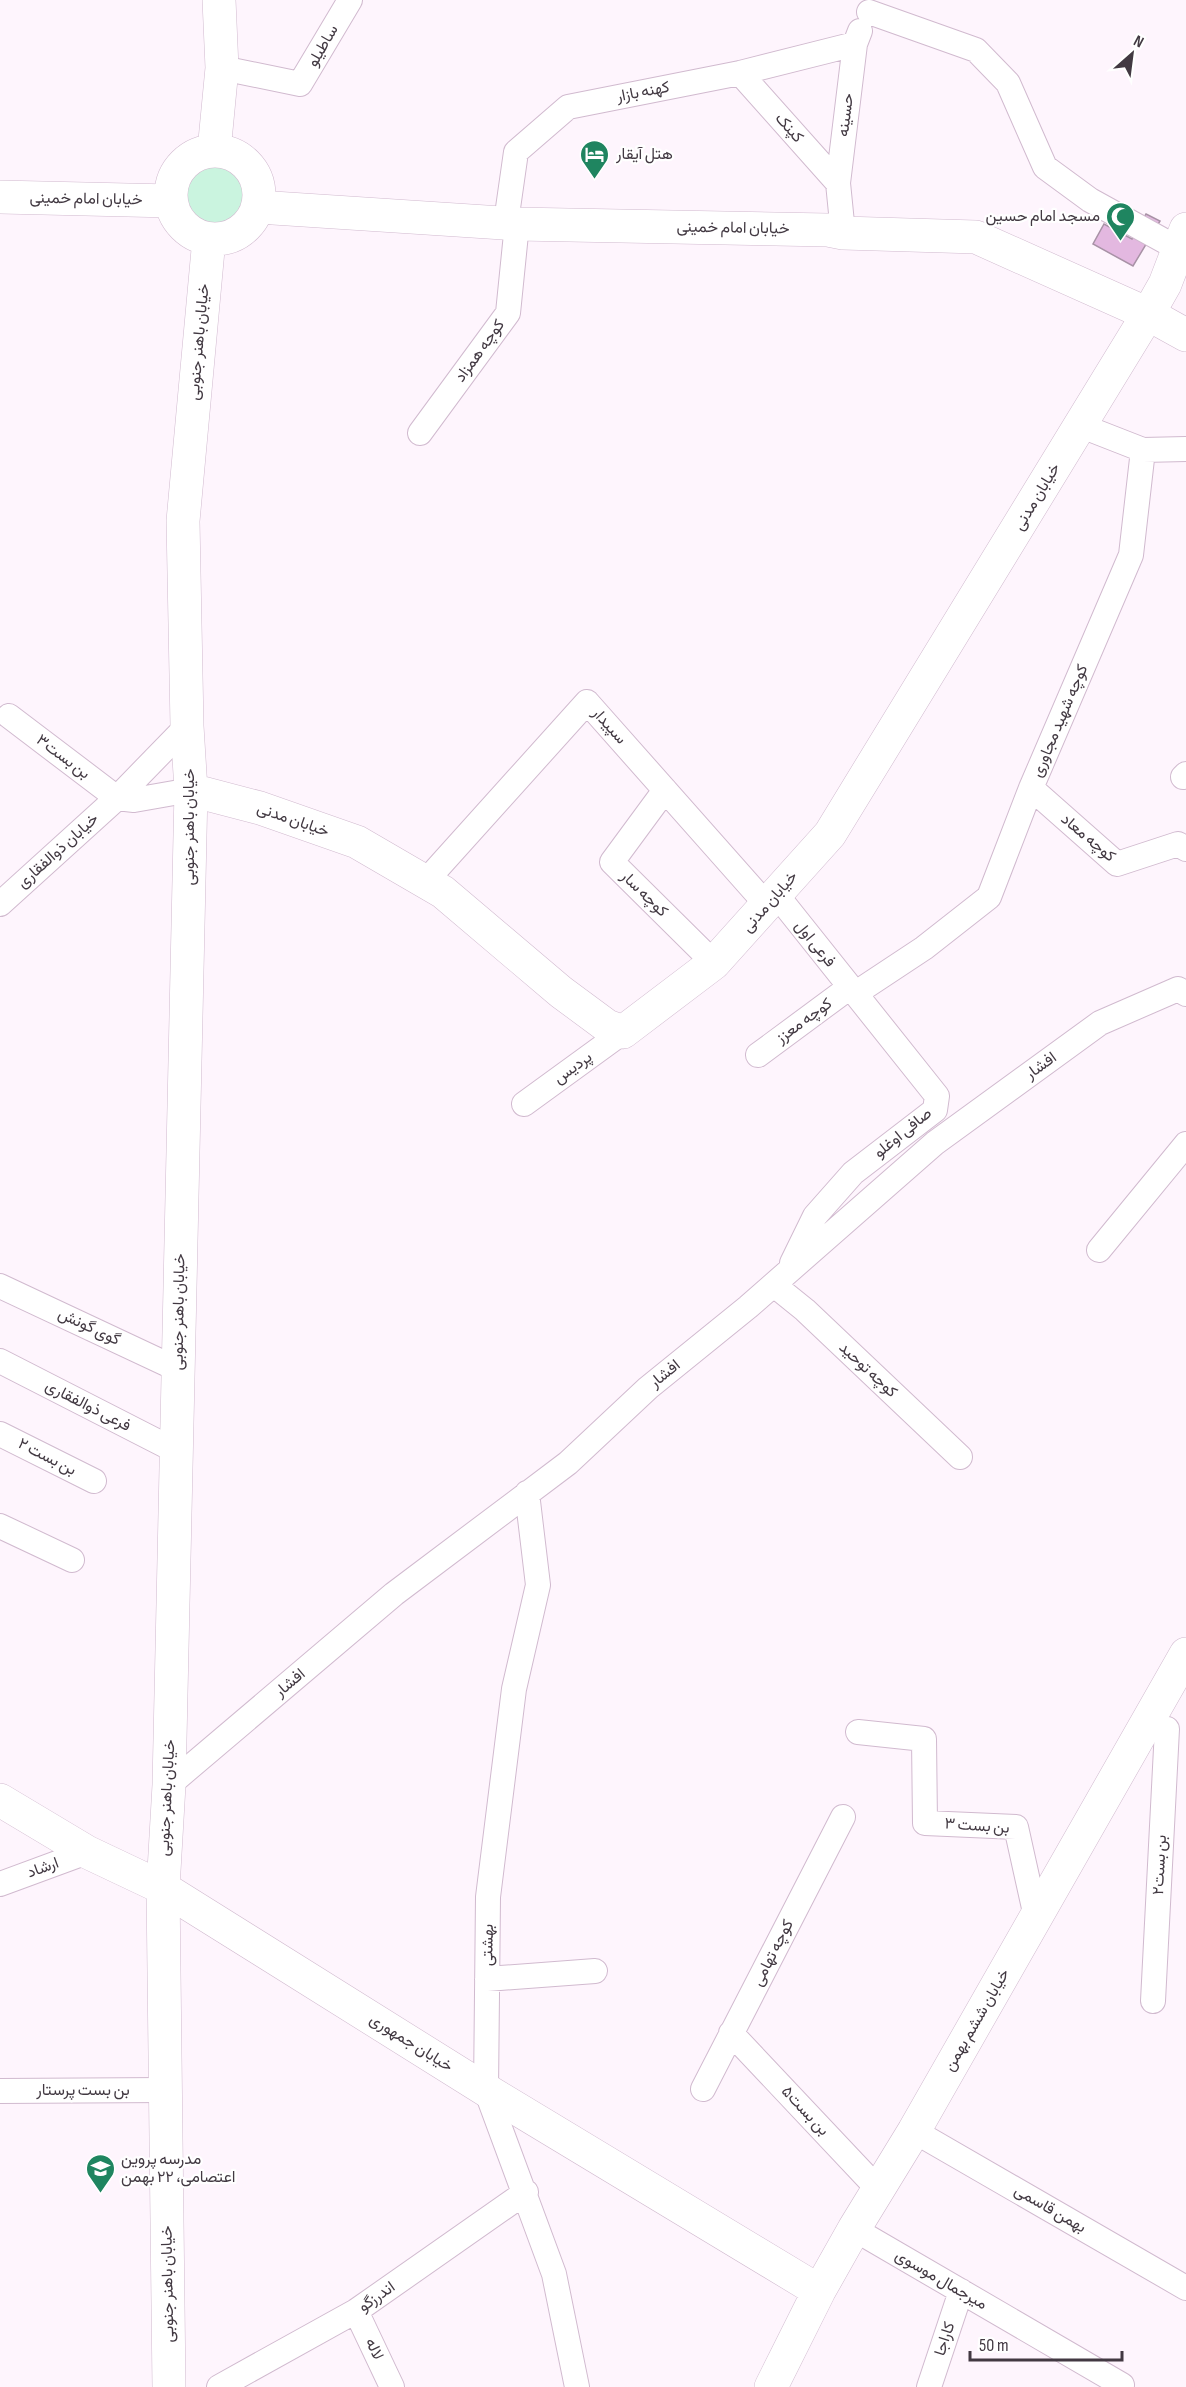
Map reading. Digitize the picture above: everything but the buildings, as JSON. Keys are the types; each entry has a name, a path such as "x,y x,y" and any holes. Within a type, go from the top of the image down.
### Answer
{"street":[{"path":"214,151 222,68 219,0"},
{"name":"ساطیلو","path":"222,68 300,84 350,0"},
{"path":"872,6 976,50 1008,83 1045,167 1090,200 1181,238"},
{"name":"حسینه","path":"843,233 838,183 855,44 872,6"},
{"name":"کهنه بازار","path":"511,223 516,152 568,107 740,73 855,44"},
{"name":"کپنک","path":"740,73 838,183"},
{"path":"214,151 230,153 244,162 255,175 259,191 258,207 253,219 234,236 209,239 188,230 174,212 171,186 177,172 187,161 199,154 214,151"},
{"name":"خیابان امام خمینی","path":"0,197 171,201"},
{"name":"خیابان امام خمینی","path":"258,207 511,223 828,230 843,233 976,237 1148,314 1186,335"},
{"name":"کوچه همزاد","path":"420,433 508,313 511,223"},
{"name":"خیابان مدنی","path":"191,790 260,808 357,842 443,892 561,992 607,1026 623,1032 714,963 830,834 1148,314 1165,284 1181,238"},
{"name":"خیابان باهنر جنوبی","path":"170,2387 163,1888 169,1785 191,790 187,726 183,521 209,239"},
{"path":"1079,425 1143,450 1186,449"},
{"name":"کوچه شهید مجاوری","path":"853,990 924,948 989,897 1031,788 1131,555 1143,450"},
{"name":"سپیدار","path":"425,882 587,702 665,790 771,899"},
{"name":"بن بست۳","path":"9,716 117,798"},
{"name":"خیابان ذوالفقاری","path":"0,904 117,798 187,726"},
{"name":"کوچه معاد","path":"1031,788 1117,864 1178,844 1186,849"},
{"path":"117,798 134,800 191,790"},
{"name":"کوچه سار","path":"665,790 612,862 714,963"},
{"name":"فرعی اول","path":"771,899 853,990"},
{"name":"کوچه معزز","path":"758,1055 853,990"},
{"name":"صافی اوغلو","path":"780,1279 815,1216 853,1173 935,1110 937,1096 853,990"},
{"name":"افشار","path":"169,1785 394,1594 568,1463 648,1388 780,1279 935,1143 1100,1023 1182,992"},
{"name":"پردیس","path":"524,1104 623,1032"},
{"path":"1099,1250 1186,1144"},
{"name":"کوچه توحید","path":"780,1279 805,1310 960,1457"},
{"name":"گوی گونش","path":"0,1286 177,1369"},
{"name":"فرعی ذوالفقاری","path":"0,1361 176,1451"},
{"name":"بن بست ۲","path":"0,1434 94,1481"},
{"name":"بهشتی","path":"526,1493 538,1585 514,1689 488,1897 486,2090 526,2192 554,2274 577,2387"},
{"path":"0,1526 72,1560"},
{"name":"خیابان ششم بهمن","path":"771,2387 819,2291 914,2131 1036,1917 1165,1729 1186,1654"},
{"name":"بن بست۲","path":"1153,2001 1165,1729"},
{"name":"بن بست ۳","path":"858,1732 924,1739 926,1823 1017,1827 1036,1917"},
{"name":"خیابان جمهوری","path":"0,1800 87,1852 163,1888 486,2090 819,2291"},
{"name":"کوچه تهامی","path":"703,2089 843,1817"},
{"name":"ارشاد","path":"0,1884 87,1852"},
{"path":"487,1979 595,1971"},
{"name":"بن بست۵","path":"731,2033 878,2189"},
{"name":"بن بست پرستار","path":"0,2091 166,2090"},
{"name":"بهمن قاسمی","path":"914,2131 1186,2288"},
{"name":"اندرزگو","path":"219,2387 356,2312 526,2192"},
{"name":"میرجمال موسوی","path":"854,2229 1122,2385"},
{"name":"کاراجا","path":"929,2387 961,2291"},
{"name":"لاله","path":"356,2312 392,2387"}],"green space":[{"path":"215,163 233,169 241,177 247,195 241,213 233,221 215,227 197,221 189,213 183,195 189,177 197,169"}],"place":[{"name":"هتل آیقار","path":"595,180"},
{"name":"مسجد امام حسین","path":"1121,242"},
{"name":"مدرسه پروین اعتصامی، ۲۲ بهمن","path":"100,2194"}]}
